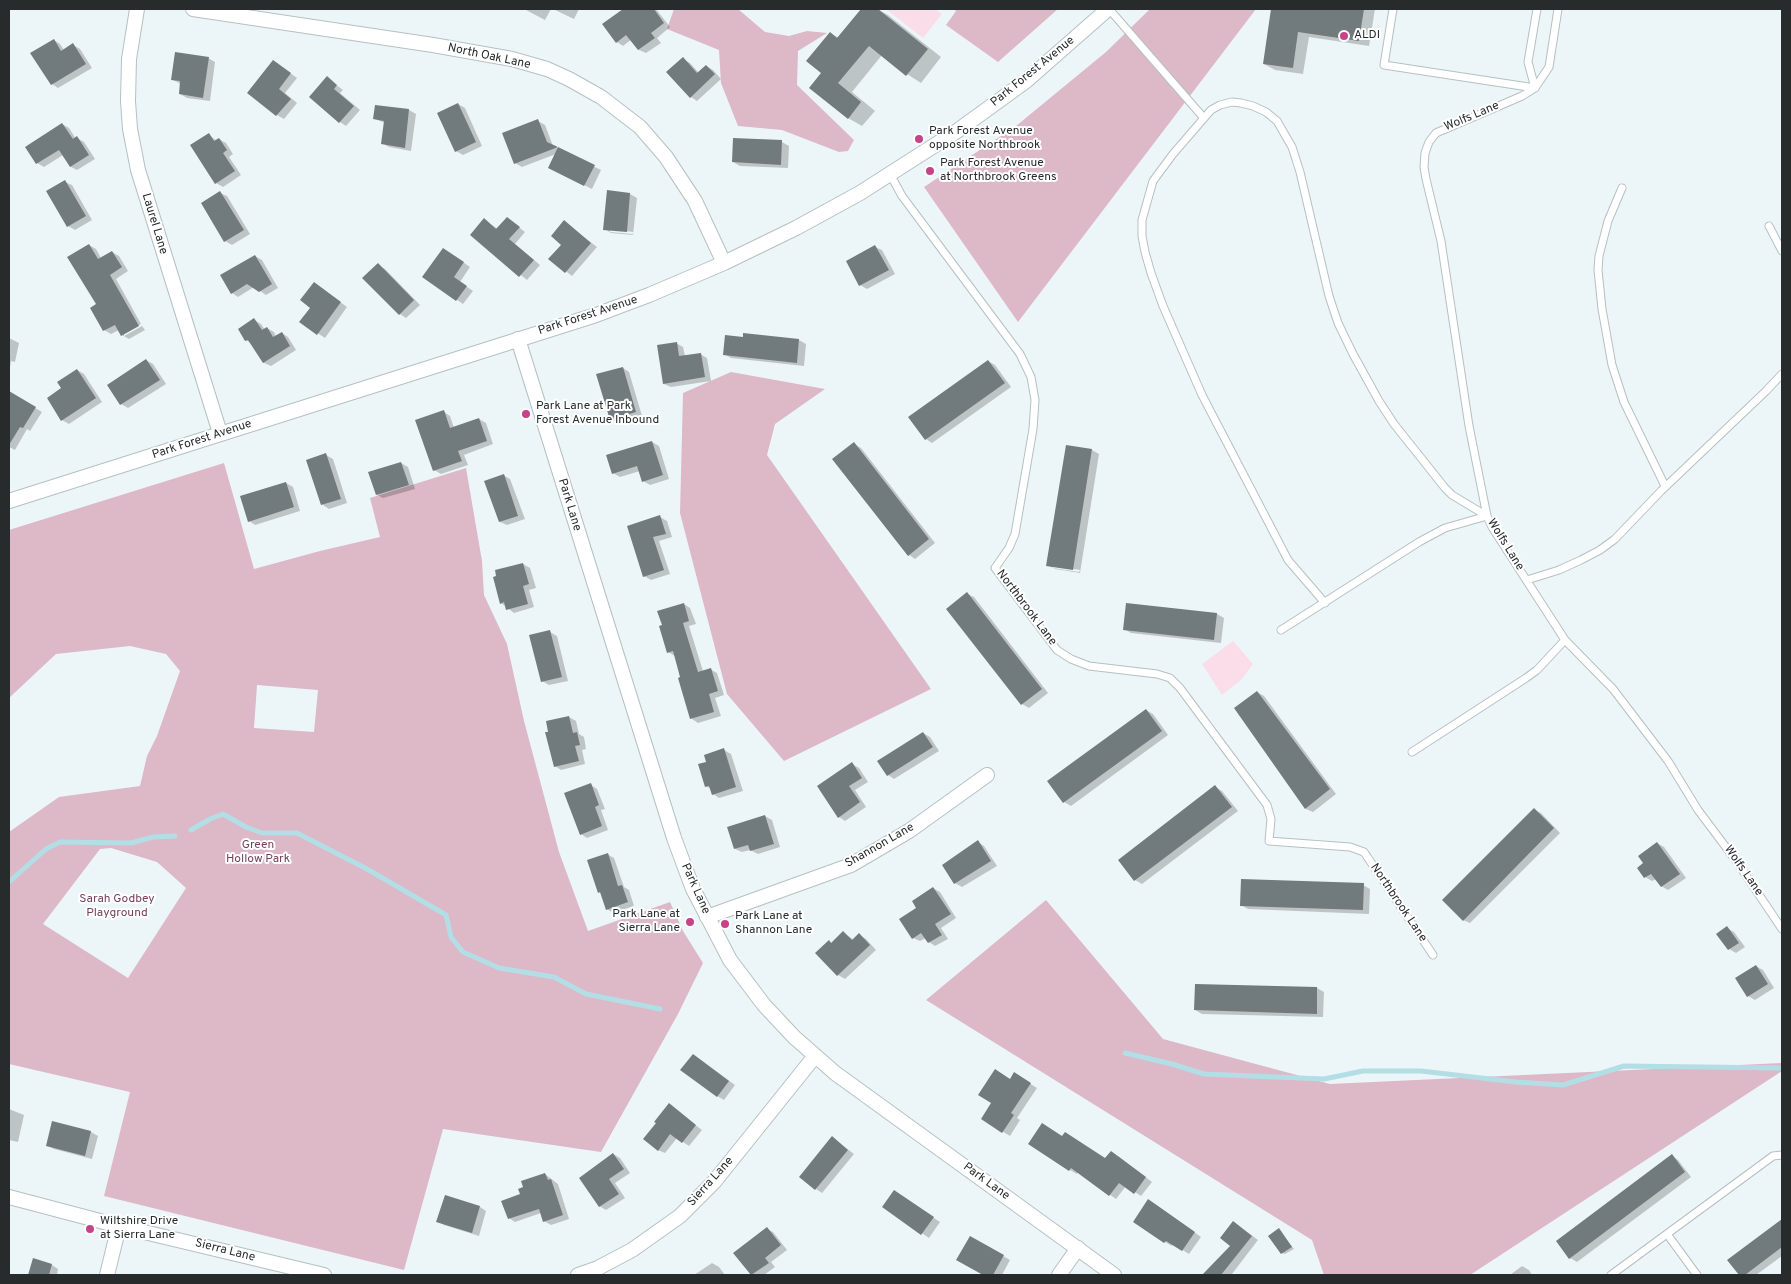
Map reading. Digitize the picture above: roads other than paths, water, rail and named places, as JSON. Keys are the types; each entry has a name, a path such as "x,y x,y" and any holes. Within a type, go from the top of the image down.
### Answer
{"street":[{"name":"Laurel Lane","path":"137,9 129,59 128,101 130,129 138,170 220,434"},
{"name":"North Oak Lane","path":"193,9 434,45 512,59 547,69 569,79 601,97 640,127 666,156 695,201 724,263"},
{"name":"Park Forest Avenue","path":"9,501 596,314 649,295 724,263 796,228 860,193 957,132 1026,81 1108,9"},
{"name":"Park Lane","path":"518,339 674,838 693,889 730,960 764,1006 794,1038 835,1073 1114,1275"},
{"name":"Shannon Lane","path":"707,917 851,865 909,831 987,775"},
{"name":"Sierra Lane","path":"578,1275 598,1268 632,1250 680,1216 714,1182 816,1056"},
{"name":"Sierra Lane","path":"9,1197 119,1226 324,1275"},
{"path":"107,1275 119,1226"},
{"path":"1059,1275 1078,1248"}],"lane":[{"path":"1108,9 1203,117"},
{"path":"1393,9 1384,65 1535,88 1528,62 1537,9"},
{"name":"Wolfs Lane","path":"1558,9 1549,67 1535,88 1522,96 1436,133 1429,142 1424,167 1441,241 1469,426 1487,516 1492,527 1565,640 1613,688 1657,747 1698,810 1737,862 1782,929"},
{"path":"1325,603 1288,560 1202,395 1163,306 1145,252 1142,220 1154,181 1172,154 1210,110 1232,102 1253,106 1266,112 1277,121 1292,147 1300,172 1329,296 1338,323 1353,354 1394,424 1445,488 1487,516"},
{"name":"Northbrook Lane","path":"890,174 902,196 1020,354 1031,377 1035,400 1033,429 1015,534 1009,548 995,568 1057,650 1071,659 1089,666 1157,674 1170,678 1180,688 1267,805 1271,819 1269,841 1350,847 1364,852 1433,955"},
{"path":"1622,188 1608,221 1599,256 1598,270 1602,310 1612,365 1624,402 1665,486"},
{"path":"1769,226 1782,251"},
{"path":"1527,580 1559,570 1600,550 1615,539 1665,486 1782,374"},
{"path":"1281,630 1430,535 1445,528 1487,516"},
{"path":"1412,752 1538,670 1565,640"},
{"path":"1611,1275 1773,1156 1782,1155"},
{"path":"1667,1234 1697,1275"}],"waterway":[{"path":"191,830 223,814 246,827 262,833 297,833 367,869 446,915 451,937 463,952 499,968 554,977 586,994 660,1009"},
{"path":"9,882 46,849 60,842 131,843 153,837 175,836"},
{"path":"1125,1053 1204,1074 1324,1079 1363,1071 1421,1071 1516,1082 1563,1085 1624,1066 1782,1068"}],"place":[{"name":"ALDI","path":"1344,36"},
{"name":"Park Forest Avenue opposite Northbrook","path":"919,139"},
{"name":"Park Forest Avenue at Northbrook Greens","path":"930,171"},
{"name":"Park Lane at Park Forest Avenue Inbound","path":"526,414"},
{"name":"Park Lane at Sierra Lane","path":"690,922"},
{"name":"Park Lane at Shannon Lane","path":"725,924"},
{"name":"Wiltshire Drive at Sierra Lane","path":"90,1229"}],"park label":[{"name":"Green Hollow Park","path":"258,853"},
{"name":"Sarah Godbey Playground","path":"117,907"}]}
